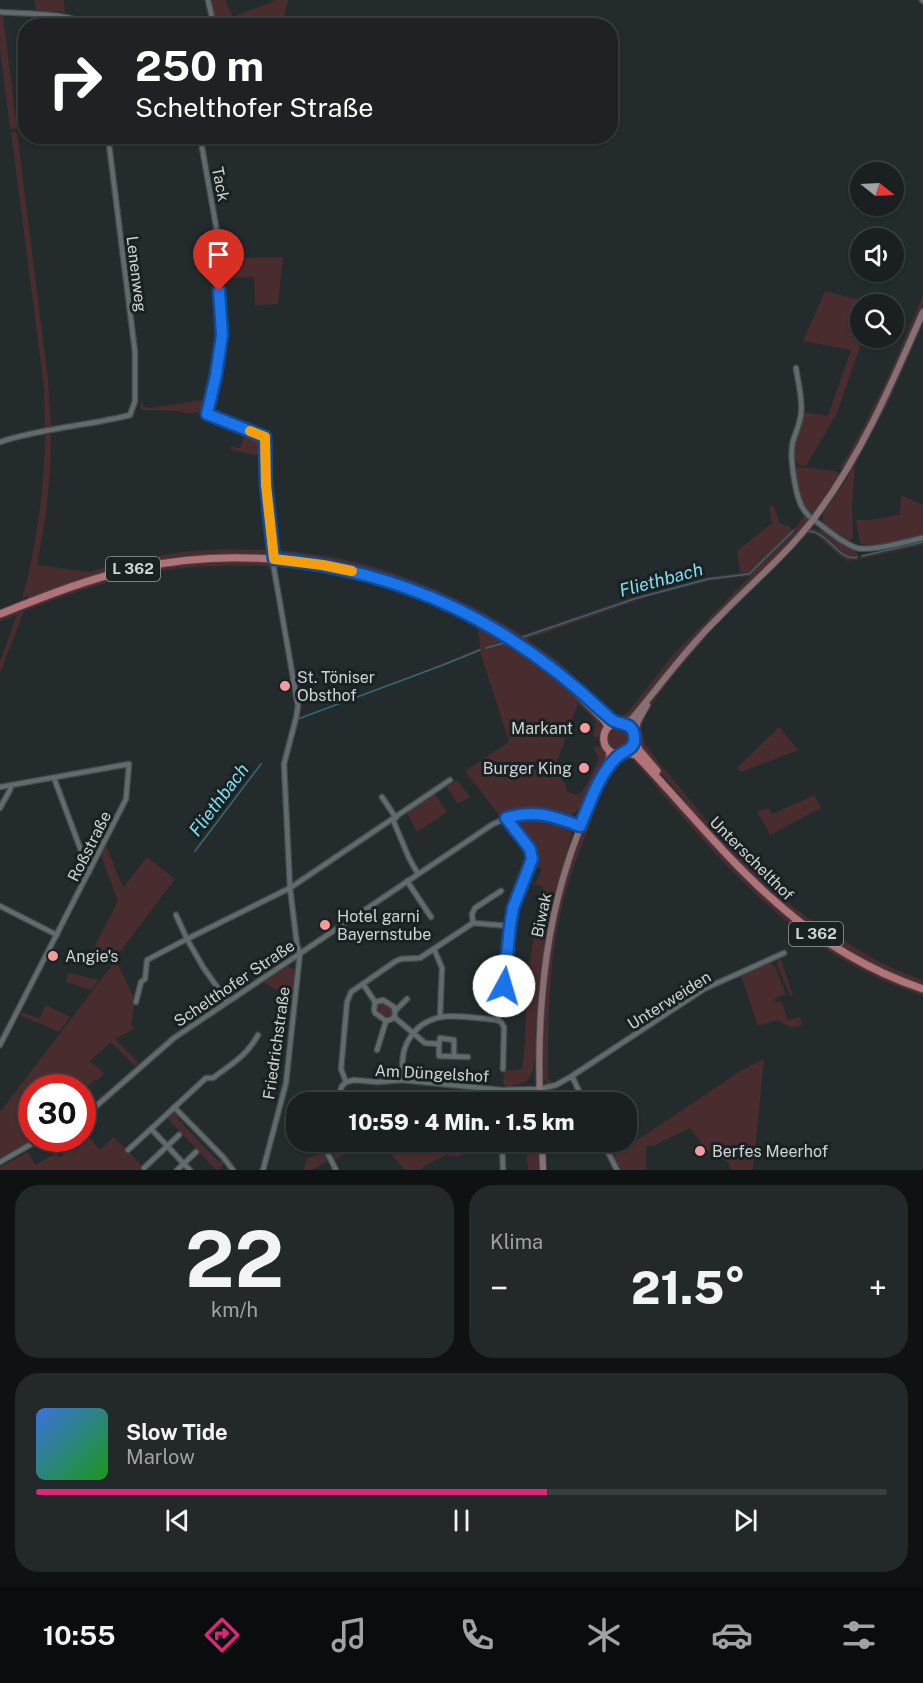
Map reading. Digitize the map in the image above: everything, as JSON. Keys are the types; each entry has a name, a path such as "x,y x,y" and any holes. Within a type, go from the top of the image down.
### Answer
{"main road":[{"name":"L 362","path":"0,614 63,589 133,569 177,561 274,557 305,562 382,579 460,610 528,650 577,687 611,719 621,722"},
{"name":"L 362","path":"567,681 608,727"},
{"path":"621,722 630,727 635,737 632,747 623,753 609,750 604,741 608,727 621,722"},
{"name":"Unterschelthof","path":"635,737 639,750 690,813"},
{"name":"Unterschelthof","path":"623,753 636,755 735,862 776,903 798,921 855,959 923,989"}],"street":[{"path":"208,0 212,18"},
{"path":"0,12 75,18"},
{"name":"Lenenweg","path":"0,442 48,430 130,415 135,401 135,352 109,144"},
{"name":"Tack","path":"201,144 216,226 222,335 207,414 265,437 266,485 274,557"},
{"path":"621,722 632,719 687,651 788,549 846,471 889,389 923,312"},
{"path":"796,368 801,414 792,453 801,505 811,518 858,548 882,547 923,538"},
{"name":"Friedrichstraße","path":"263,1170 286,1083 300,953 290,888 284,764 298,706 274,569 274,557"},
{"path":"635,737 639,718 655,691"},
{"name":"Biwak","path":"539,1092 541,1022 547,953 560,887 580,826 609,758 609,750"},
{"name":"Biwak","path":"602,777 614,759 623,753"},
{"name":"Roßstraße","path":"0,1045 126,799 129,764 54,778"},
{"path":"0,787 54,778 89,872"},
{"path":"136,1002 141,982 145,979 147,960 290,888 450,780"},
{"path":"0,808 11,785"},
{"path":"382,797 395,819 409,858 418,874"},
{"name":"Schelthofer Straße","path":"96,1105 174,1038 493,824 523,814 543,814 580,826"},
{"path":"496,1020 502,1006 513,908 530,866 532,855 528,846 506,818"},
{"path":"407,881 431,917"},
{"path":"473,923 472,914 475,908 501,891"},
{"path":"0,906 57,935"},
{"path":"176,915 203,967 227,1001"},
{"path":"339,1092 346,1082 342,1070 347,1002 351,992 396,961 420,958 473,923 510,926"},
{"path":"434,949 442,968 440,1017"},
{"name":"Unterweiden","path":"539,1089 556,1085 572,1076 704,989 784,953"},
{"path":"363,984 375,1002 375,1013 387,1021"},
{"path":"376,1050 387,1021 392,1019 407,999"},
{"path":"375,1002 380,1000 394,1007 395,1014 425,1043 439,1044"},
{"path":"402,1080 404,1051 413,1033 429,1020 440,1017 501,1022 504,1027 503,1070"},
{"path":"128,1150 206,1078 213,1078 245,1054 258,1035"},
{"path":"454,1056 454,1040 440,1038 439,1056 468,1057"},
{"path":"572,1076 579,1092"},
{"name":"Am Düngelshof","path":"346,1082 402,1080 502,1090 539,1089"},
{"path":"174,1107 233,1170"},
{"path":"151,1129 190,1170"},
{"path":"144,1168 179,1135"},
{"path":"0,1162 18,1152"},
{"path":"177,1170 196,1152"},
{"path":"328,1152 336,1170"},
{"path":"502,1152 503,1170"},
{"path":"542,1152 543,1170"},
{"path":"608,1152 616,1170"},
{"path":"223,1170 229,1165"}],"shaded area":[{"path":"34,0 64,0 65,12 36,10"},
{"path":"209,0 225,0 233,17 277,0 288,0 284,18 213,18"},
{"path":"0,16 3,16 17,129 10,129 0,49"},
{"path":"11,132 17,132 48,379 51,426 45,427 44,388"},
{"path":"283,257 278,304 255,305 254,277 221,278 220,258"},
{"path":"825,291 850,298 850,348 860,348 837,413 806,466 799,465 795,461 793,452 802,412 828,416 851,350 803,341"},
{"path":"923,295 923,306 904,348 905,339"},
{"path":"923,319 888,403 855,465 853,538 849,541 823,524 823,514 848,476 876,423"},
{"path":"901,348 904,348 846,466 840,468 864,426"},
{"path":"208,399 206,409 193,413 142,410 140,407 142,400 143,406 150,408"},
{"path":"246,432 261,440 264,457 231,450 231,446 240,448"},
{"path":"51,434 46,514 37,565 91,572 118,563 181,552 227,549 268,550 267,554 177,559 28,600 28,595 22,599 39,518 45,435"},
{"path":"796,468 835,471 840,474 813,514 804,505 800,493"},
{"path":"901,495 923,505 923,535 875,546 860,544 856,520 900,515"},
{"path":"774,506 779,522 786,526 789,525 790,529 795,528 805,515 808,521 697,635 628,720 613,719 564,675 529,648 466,610 370,573 312,560 281,556 277,550 332,557 407,578 477,609 522,635 633,597 708,577 740,573 737,551 772,523 769,507","holes":["750,576 673,655 627,713 616,715 559,662 527,639 647,597 709,581"]},
{"path":"811,528 822,531 854,550 859,560 848,561 815,534 806,534"},
{"path":"923,540 923,545 861,559 860,555"},
{"path":"227,561 269,562 272,571 267,566 230,566 156,571 96,586 24,611 0,673 0,661 17,615 0,621 0,617 73,589 130,573 168,566"},
{"path":"277,564 303,565 337,571 418,595 486,628 548,670 604,722 602,732 596,738 593,736 596,721 578,703 554,770 565,774 562,782 565,783 567,792 580,794 598,760 593,747 601,746 607,752 608,757 597,781 582,806 569,815 534,809 517,810 499,815 465,771 509,742 480,651 297,720 480,648 479,636 477,626 404,594 354,579 276,566"},
{"path":"707,637 669,681 650,708 641,730 646,745 713,828 796,909 825,930 875,959 923,980 923,987 860,958 804,921 777,899 728,852 638,745 636,730 653,701 688,653"},
{"path":"620,726 629,729 632,738 629,747 620,750 611,747 608,738 611,729"},
{"path":"779,727 798,750 741,772 737,768"},
{"path":"633,755 667,793 818,939 868,969 923,992 923,996 865,972 803,933 776,912 725,864 632,759 618,762 596,808 574,867 561,911 551,974 548,1079 551,1082 557,1082 568,1076 554,1084 548,1085 543,1078 545,1013 550,949 558,906 573,857 599,790 609,772 622,756"},
{"path":"263,763 196,852 194,851"},
{"path":"457,780 470,797 458,804 447,787"},
{"path":"435,794 447,812 417,832 407,813"},
{"path":"814,795 821,808 770,835 757,811 769,808 770,813 775,813"},
{"path":"529,816 559,822 572,833 555,899 543,960 533,1070 528,1080 507,1087 503,1083 504,1071 522,1069 529,968 544,887 527,882 528,880 536,883 542,869 535,866 533,848 515,823 520,817"},
{"path":"106,845 124,887 147,857 175,879 113,961 89,957 118,901 101,856"},
{"path":"780,957 793,995 790,996 777,965"},
{"path":"116,960 135,1000 131,1025 134,1029 115,1039 139,1063 135,1066 111,1042 90,1061 104,1073 98,1080 96,1080 96,1074 29,1074"},
{"path":"769,962 775,967 786,994 774,999 775,1003 781,1001 788,1020 800,1017 802,1025 792,1028 777,1020 758,1026 741,975"},
{"path":"288,966 295,970 292,999 263,982"},
{"path":"68,973 99,980 91,990 66,982"},
{"path":"379,1002 393,1010 393,1016 387,1019 376,1010 376,1004"},
{"path":"46,1005 70,1017 59,1032 20,1015 22,1012 39,1019"},
{"path":"764,1059 753,1170 731,1170 729,1163 706,1149 690,1128 653,1146 646,1146 646,1170 619,1170 612,1157 619,1152 637,1152 637,1140 742,1070"},
{"path":"18,1088 18,1148 0,1157 0,1112"},
{"path":"175,1112 179,1114 176,1117 219,1162 222,1160 224,1164 219,1170 216,1170 167,1118"},
{"path":"114,1137 146,1170 0,1170 0,1167 28,1152 35,1165 56,1153 59,1157 68,1152 96,1152 96,1146 100,1150"},
{"path":"332,1152 348,1152 335,1159"},
{"path":"390,1152 468,1152 458,1157 446,1155 425,1165 420,1170 405,1170"},
{"path":"527,1152 538,1152 539,1170 528,1170"},
{"path":"324,1153 327,1161 312,1170 304,1170 307,1158"}],"waterway":[{"name":"Fliethbach","path":"523,637 634,599 708,579 749,574 793,531"},
{"name":"Fliethbach","path":"808,531 823,537 845,555 857,557"},
{"name":"Fliethbach","path":"862,556 923,542"},
{"name":"Fliethbach","path":"486,648 504,643"},
{"name":"Fliethbach","path":"298,719 480,650"},
{"name":"Fliethbach","path":"195,851 261,764"}],"slow traffic":[{"path":"250,431 265,437 266,485 274,559 352,571"}],"place":[{"name":"St. Töniser Obsthof","path":"285,686"},
{"name":"Markant","path":"585,728"},
{"name":"Burger King","path":"584,768"},
{"name":"Hotel garni Bayernstube","path":"325,925"},
{"name":"Angie's","path":"53,956"},
{"name":"Berfes Meerhof","path":"700,1151"}],"route":[{"path":"219,291 222,335 207,414 265,437 266,485 274,559 323,565 364,574 444,602 506,635 577,687 611,719 627,724 633,730 635,739 632,747 614,759 602,777 580,826 543,814 518,814 506,818 530,849 532,859 513,908 504,986"}]}
